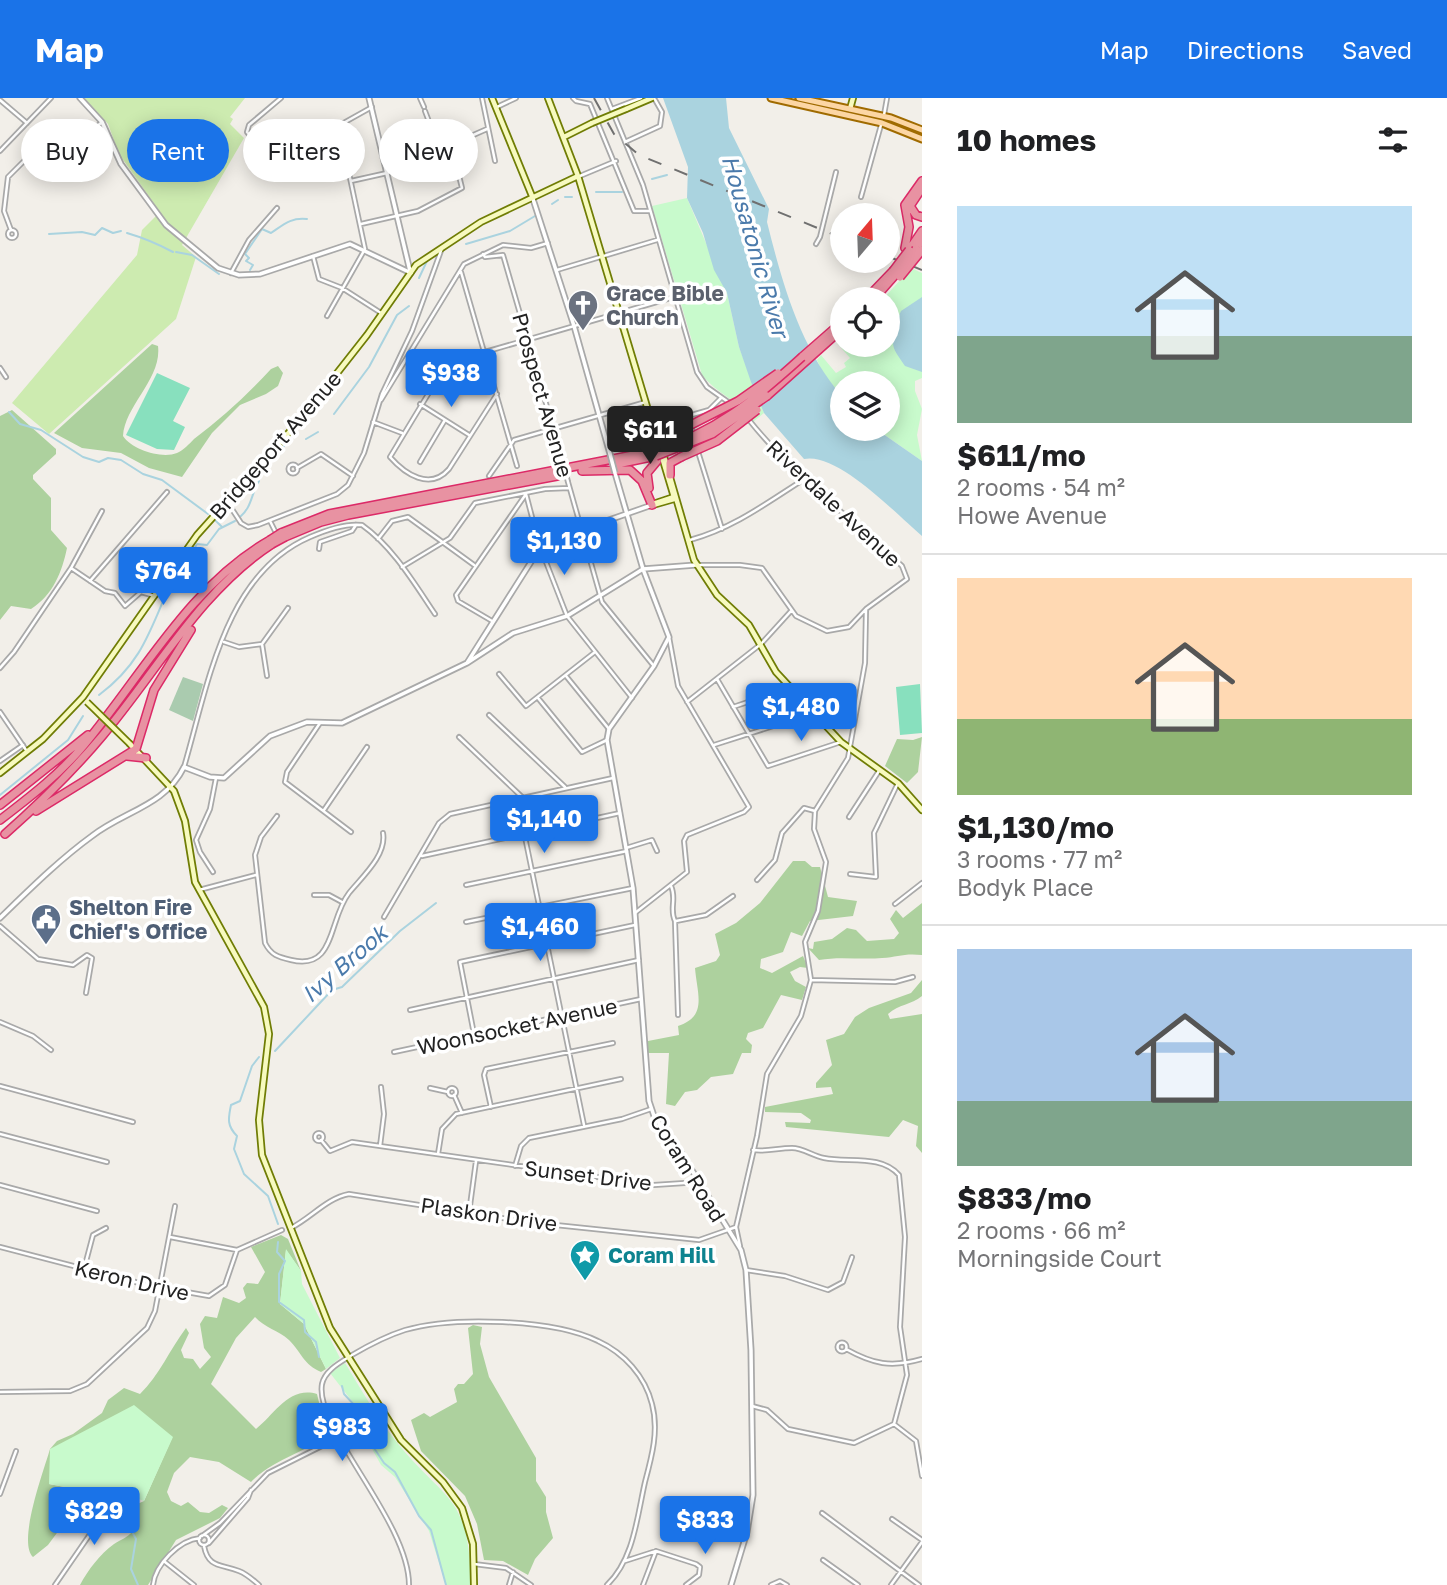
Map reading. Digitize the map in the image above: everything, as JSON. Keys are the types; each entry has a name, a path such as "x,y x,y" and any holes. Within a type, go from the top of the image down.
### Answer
{"highway":[{"path":"913,249 905,205 907,197 922,181"},
{"path":"922,188 910,206 916,215 922,217"},
{"path":"886,287 913,249 922,231"},
{"path":"880,287 896,274 922,240"},
{"path":"0,820 60,770 215,582 271,542 329,514 657,450 690,439 731,417 830,333"},
{"path":"283,535 348,515 582,471 702,439 767,396 830,340"},
{"path":"652,505 647,474 657,450 673,434 738,401 802,358"},
{"path":"670,475 670,463 726,435 757,410 767,396"},
{"path":"582,471 630,470 642,481 652,505"},
{"path":"3,836 53,790 94,745 219,589 271,542"},
{"path":"3,836 42,807 123,757 133,746 154,690 219,589"},
{"path":"0,805 77,745 108,714"},
{"path":"123,757 146,758"}],"main road":[{"path":"492,98 532,196"},
{"path":"548,98 579,176 653,426 657,450 696,565 724,604 749,625 776,672 790,688 841,742 898,783 922,810"},
{"path":"773,98 850,109 882,120 922,139"},
{"path":"799,98 922,130"},
{"path":"850,109 853,98"},
{"path":"564,137 654,99"},
{"name":"Bridgeport Avenue","path":"0,773 29,752 85,699 197,535 301,419 425,257 532,196 579,176"},
{"path":"657,450 670,475 675,498"},
{"path":"652,505 675,498"},
{"path":"85,699 172,787 183,812 191,868 199,890 258,993 267,1019 260,1138 267,1170 330,1328 347,1359 401,1440 443,1482 462,1508 471,1530 474,1585"}],"street":[{"path":"31,119 51,98"},
{"path":"80,98 99,119"},
{"path":"256,119 281,98"},
{"path":"369,98 379,138"},
{"path":"420,98 428,119"},
{"path":"482,98 495,161"},
{"path":"497,107 516,98"},
{"name":"Riverdale Avenue","path":"607,98 639,173 697,372 707,387 737,407 788,466 806,478 902,566 908,576 905,582 866,610"},
{"path":"612,109 641,98"},
{"path":"861,197 887,98"},
{"path":"574,99 589,102 634,211 649,211"},
{"path":"625,142 660,126 662,112 654,99"},
{"path":"0,100 22,119"},
{"path":"351,119 372,107"},
{"path":"0,151 21,129"},
{"path":"478,132 487,129"},
{"path":"113,146 121,164 166,225 209,262 231,273 261,274 346,244 365,249 411,272"},
{"path":"579,176 615,161"},
{"path":"11,230 4,211 8,177 21,164"},
{"path":"816,244 836,172"},
{"path":"327,316 365,249 351,182"},
{"path":"389,182 411,272"},
{"path":"361,225 418,211 462,188 461,182"},
{"path":"532,196 574,326 643,569 669,637 675,679 749,807 744,812 687,835 684,841 687,872 635,913"},
{"path":"231,273 249,240 277,208"},
{"path":"557,270 657,240"},
{"path":"379,402 464,264 503,245 531,248 548,243"},
{"path":"228,503 241,523 248,527 337,494 348,485 379,402 412,331 443,245"},
{"name":"Prospect Avenue","path":"483,254 485,257 503,255 600,597"},
{"path":"313,256 319,279 342,288 383,314"},
{"path":"461,272 517,467"},
{"path":"496,394 444,474 433,480 422,480 390,457 445,364 674,297"},
{"path":"0,368 6,377"},
{"path":"653,426 715,407 722,398"},
{"path":"489,476 511,442 646,402"},
{"path":"420,404 469,435"},
{"path":"688,416 722,529"},
{"path":"420,461 445,420"},
{"path":"373,422 402,433"},
{"path":"297,468 321,454 353,476"},
{"path":"688,540 722,529 806,478"},
{"path":"402,567 443,543 475,503 569,488"},
{"path":"90,581 167,492"},
{"path":"526,494 540,547 567,617 632,698"},
{"path":"492,621 458,601 456,595 526,494"},
{"path":"467,663 545,541 652,505"},
{"path":"0,668 71,568 102,511"},
{"path":"378,539 392,521 402,516 414,519 475,565"},
{"path":"270,521 284,548"},
{"path":"319,549 320,542 352,531 356,525"},
{"path":"0,918 90,837 122,816 149,805 172,787 184,767 204,690 223,641 256,576 284,548 333,528 362,525 402,567 435,614"},
{"path":"184,767 216,778 230,775 270,736 307,722 342,723 467,663 513,633 567,617 643,569 696,565 762,568 790,611 818,628 836,631 849,627 866,610"},
{"path":"71,568 115,593 125,606 141,592 155,596"},
{"path":"600,597 654,666"},
{"path":"223,641 239,647 262,643 288,608"},
{"path":"741,1250 736,1227 767,1074 801,1016 811,980 805,942 809,927 818,911 825,862 814,829 815,811 821,797 841,771 849,749 865,663 866,610"},
{"path":"687,702 761,644 790,611"},
{"name":"Coram Road","path":"669,637 654,666 609,729 607,740 633,888 646,1079 651,1109 741,1250 746,1270 751,1350 751,1509 732,1585"},
{"path":"262,643 267,676"},
{"path":"499,674 524,705 532,703 595,652"},
{"path":"566,676 609,729"},
{"path":"717,680 768,766 841,742"},
{"path":"733,707 790,688"},
{"path":"538,698 582,752 607,740"},
{"path":"0,712 29,752"},
{"path":"713,746 814,713"},
{"path":"489,715 565,787"},
{"path":"320,723 287,772 285,782 351,832"},
{"path":"459,737 520,797 524,834 564,1016 584,1125"},
{"path":"0,761 23,745"},
{"path":"324,810 367,747"},
{"path":"849,817 879,771"},
{"path":"213,872 196,840 210,809 216,778"},
{"path":"384,917 439,823 450,814 613,778"},
{"path":"850,874 876,877 874,833 898,783"},
{"path":"757,880 775,860 781,836 787,826 794,822 804,807 815,811"},
{"path":"421,856 620,813"},
{"path":"277,816 261,837 255,855 265,943 280,958 302,963 319,959 326,948 342,902 375,860 384,839 383,833"},
{"path":"466,885 627,849 652,840 656,842 657,852"},
{"path":"199,890 257,874"},
{"path":"895,904 922,883"},
{"path":"671,886 675,898 671,912 675,921 678,1016"},
{"path":"466,922 633,888"},
{"path":"314,895 329,895 342,902"},
{"path":"675,921 706,915 733,896"},
{"path":"474,1034 460,962 636,925"},
{"path":"0,926 31,956 38,959 73,965 87,955 92,958 86,993"},
{"path":"410,1010 639,960"},
{"path":"811,980 895,982 913,977"},
{"name":"Woonsocket Avenue","path":"394,1052 641,999"},
{"path":"0,1022 33,1036 51,1050"},
{"path":"491,1107 484,1073 497,1067 612,1043"},
{"path":"438,1154 446,1122 462,1113 621,1079"},
{"path":"0,1086 133,1122"},
{"path":"380,1146 384,1114 381,1087"},
{"path":"430,1088 454,1095 462,1113"},
{"path":"515,1166 521,1146 529,1138 622,1119 651,1109"},
{"path":"0,1133 107,1162"},
{"name":"Sunset Drive","path":"320,1140 330,1151 347,1142 654,1185 700,1182"},
{"path":"751,1405 767,1410 788,1429 855,1443 894,1424 906,1384 899,1315 905,1237 899,1175 883,1165 824,1158 797,1148 767,1152 753,1150"},
{"path":"468,1213 476,1160"},
{"path":"0,1185 97,1211"},
{"name":"Plaskon Drive","path":"291,1228 334,1198 349,1194 468,1213 699,1240 736,1227"},
{"path":"0,1392 70,1391 87,1384 147,1328 154,1315 175,1206"},
{"path":"83,1269 93,1235 106,1228"},
{"path":"170,1237 237,1250 282,1230"},
{"name":"Keron Drive","path":"0,1247 199,1296 213,1295 225,1285 237,1250"},
{"path":"746,1270 785,1276 828,1290 843,1282 852,1257"},
{"path":"409,1585 402,1545 340,1437 322,1400 321,1386 331,1369 403,1331 471,1320 530,1326 585,1336 619,1354 644,1383 652,1404 655,1431 625,1561 607,1585"},
{"path":"846,1349 877,1364 905,1364 922,1359"},
{"path":"894,1424 916,1441 922,1476"},
{"path":"259,1585 239,1570 213,1564 200,1543 201,1537 220,1523 276,1467 340,1437"},
{"path":"0,1494 16,1451"},
{"path":"204,1546 248,1498 251,1490"},
{"path":"55,1585 114,1498"},
{"path":"822,1513 919,1585"},
{"path":"891,1585 922,1541 892,1519"},
{"path":"153,1585 154,1577 181,1544 208,1536 209,1543"},
{"path":"625,1561 656,1551 700,1567 699,1575 686,1585"},
{"path":"643,1585 656,1551"},
{"path":"822,1560 828,1561 858,1585"},
{"path":"165,1562 194,1585"},
{"path":"474,1564 513,1572 531,1585"},
{"path":"509,1585 513,1572"},
{"path":"771,1585 780,1581 787,1585"}],"green space":[{"path":"84,98 245,98 230,117 233,119 230,124 243,140 229,164 229,119 127,119 127,165 113,138 113,119 103,119"},
{"path":"139,182 219,182 182,245 196,257 176,319 49,434 12,403 137,255 142,230 160,212"},
{"path":"687,198 727,293 739,347 764,413 753,422 742,408 702,375 652,206"},
{"path":"911,268 922,273 922,378 915,381 915,391 922,409 917,435 922,461 893,441 900,441 900,371 839,371 846,367 844,363 849,357 900,357 900,287 894,287"},
{"path":"152,344 158,346 158,358 125,425 123,436 140,449 156,454 171,455 182,450 234,406 271,369 278,366 283,373 278,386 240,405 212,433 182,477 149,468 121,453 82,448 54,433"},
{"path":"821,355 834,371 830,371 830,382 817,360"},
{"path":"157,373 190,388 173,421 185,427 174,450 157,449 126,435"},
{"path":"12,410 56,449 56,454 33,475 33,479 51,498 51,530 67,548 59,574 45,597 31,609 11,606 0,620 0,416"},
{"path":"183,677 203,684 193,721 169,710"},
{"path":"920,684 922,733 900,735 896,687"},
{"path":"922,737 918,772 907,783 885,766 897,739 913,740"},
{"path":"793,861 805,861 812,867 820,867 828,897 857,901 853,916 810,921 802,936 791,932 783,952 761,959 760,968 772,973 803,956 808,968 800,967 790,972 795,981 806,987 802,1000 781,995 763,1028 748,1033 746,1039 752,1045 751,1053 742,1053 733,1074 711,1077 697,1090 685,1092 675,1106 666,1104 669,1053 648,1053 648,1041 679,1035 678,1026 687,1022 697,1010 695,968 716,961 720,955 715,934 736,923 760,903"},
{"path":"922,903 922,955 819,960 808,948 813,949 814,942 832,939 847,928 856,930 867,941 894,939 899,933 890,919 896,910 903,918"},
{"path":"922,980 922,996 888,1014 890,1019 922,1014 922,1153 916,1146 918,1126 903,1120 889,1137 786,1127 785,1122 810,1123 811,1120 801,1113 765,1112 765,1107 833,1094 831,1087 816,1088 816,1083 832,1065 826,1040 844,1034 855,1017 869,1008 911,993"},
{"path":"281,1235 288,1239 301,1271 286,1250 280,1304 304,1324 326,1369 321,1372 311,1366 289,1340 255,1317 236,1338 211,1384 256,1429 290,1398 298,1394 317,1394 322,1415 331,1432 270,1467 251,1482 219,1462 190,1457 174,1473 167,1492 171,1501 181,1506 188,1502 200,1512 209,1513 222,1505 228,1508 220,1518 176,1540 148,1585 80,1585 104,1553 133,1531 127,1517 133,1506 144,1501 172,1438 49,1484 96,1493 71,1514 48,1545 33,1557 29,1549 30,1522 50,1449 57,1441 73,1434 102,1413 108,1400 124,1388 140,1394 186,1328 189,1333 181,1350 184,1358 193,1359 200,1369 211,1357 204,1348 200,1324 205,1316 217,1318 223,1297 239,1303 246,1298 243,1288 247,1283 258,1284 265,1272 251,1247"},
{"path":"286,1249 301,1271 302,1284 340,1358 326,1369 304,1324 280,1304"},
{"path":"473,1325 482,1327 480,1344 489,1377 536,1458 536,1481 546,1497 546,1512 553,1538 535,1559 528,1575 503,1561 484,1560 477,1524 465,1496 421,1451 411,1420 424,1413 430,1417 457,1402 454,1389 458,1384 464,1384 473,1374 468,1328"},
{"path":"345,1363 388,1431 451,1501 459,1515 469,1555 471,1585 446,1585 429,1531 395,1477 381,1465 366,1438 359,1410 330,1373"},
{"path":"134,1405 173,1437 144,1501 105,1487 96,1493 49,1484 50,1449"}],"water":[{"name":"Housatonic River","path":"663,98 726,98 729,128 769,209 767,222 794,314 830,381 830,441 893,441 922,461 922,536 849,474 818,459 804,459 764,413 739,347 727,293 714,270 703,233 687,198 688,167"},
{"path":"922,297 922,372 905,366 899,357 901,311"}],"waterway":[{"path":"652,179 667,175"},
{"path":"596,192 622,192"},
{"path":"565,197 572,197"},
{"path":"552,204 558,200"},
{"path":"466,244 510,231 535,216"},
{"path":"250,270 253,265 246,261 249,258 245,254 262,229 271,233 292,220 307,219"},
{"path":"49,234 82,232 95,235 102,228 113,233 121,231"},
{"path":"127,233 173,252"},
{"path":"176,252 192,255 219,274"},
{"path":"419,278 427,261"},
{"path":"334,414 369,367 397,315 409,306"},
{"path":"9,412 20,424 41,430 83,457 99,462 108,458 121,460 143,474 162,480 208,514"},
{"path":"306,439 318,432"},
{"path":"274,457 284,446"},
{"path":"240,517 247,509 259,481"},
{"path":"215,520 222,527"},
{"path":"182,569 197,544 207,545 219,529 235,521"},
{"path":"169,588 174,578"},
{"path":"99,695 133,662 166,594"},
{"path":"0,795 68,740 83,716"},
{"name":"Ivy Brook","path":"275,1051 332,990 342,987 400,931 436,903"},
{"name":"Ivy Brook","path":"259,1057 252,1066 240,1101 231,1105 229,1122 237,1136 234,1149 244,1174 268,1196 278,1224"},
{"name":"Ivy Brook","path":"278,1242 277,1252 285,1261 279,1274 279,1302 304,1320 305,1332 316,1342 319,1357"},
{"name":"Ivy Brook","path":"342,1386 344,1394 358,1409 361,1426 372,1445 384,1463 395,1472 419,1516 431,1530 446,1585"},
{"path":"124,1517 136,1539 131,1569 138,1585"}],"railway":[{"path":"594,98 614,134 639,155 830,233"},
{"path":"900,261 922,270"}],"place":[{"name":"Grace Bible Church","path":"583,332"},
{"name":"Shelton Fire Chief's Office","path":"46,946"},
{"name":"Coram Hill","path":"585,1282"}]}
